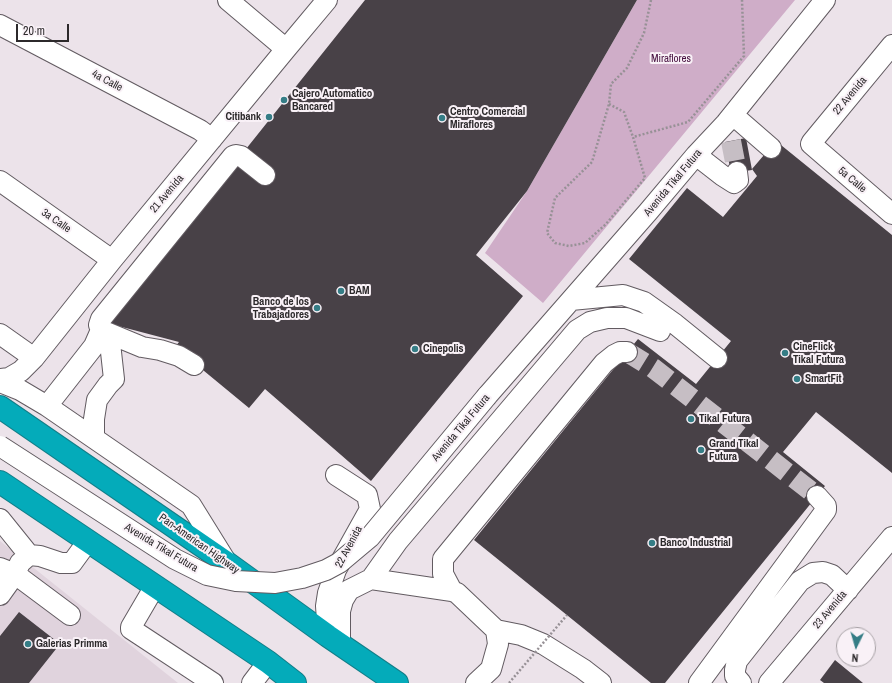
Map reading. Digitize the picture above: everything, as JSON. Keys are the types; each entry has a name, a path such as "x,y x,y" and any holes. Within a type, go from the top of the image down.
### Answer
{"highway":[{"name":"Pan-American Highway","path":"0,407 227,563 334,640 397,683"},
{"path":"0,482 268,662 295,683"}],"street":[{"path":"228,0 286,49"},
{"name":"21 Avenida","path":"0,379 9,378 21,371 34,358 112,260 327,0"},
{"name":"Avenida Tikal Futura","path":"0,446 176,558 207,575 236,581 275,583 302,578 326,570 339,563 370,538 487,396 696,155 730,126 825,0"},
{"name":"4a Calle","path":"0,25 200,130 212,139"},
{"name":"22 Avenida","path":"812,146 812,142 892,45"},
{"path":"730,126 771,148"},
{"name":"5a Calle","path":"812,146 892,214"},
{"path":"696,155 734,183 737,182 736,172"},
{"path":"47,406 94,346 100,330 99,325 101,319 233,156 241,156 265,175"},
{"name":"3a Calle","path":"0,181 112,260"},
{"path":"571,300 623,295 644,302 675,324 717,358"},
{"path":"334,640 343,600 349,590 371,579 398,541 577,330 590,322 607,318 626,318 660,331"},
{"path":"100,330 142,347 160,350 179,356 194,365"},
{"path":"94,438 94,419 98,400 114,379 110,343 100,330"},
{"path":"0,334 34,358"},
{"path":"452,591 443,574 443,559 604,363 620,352 627,352"},
{"path":"0,382 20,390 47,406 191,505 227,563"},
{"path":"398,541 413,540 533,401"},
{"name":"22 Avenida","path":"334,640 326,606 328,593 336,570 370,508 367,495 336,475"},
{"path":"699,683 826,510 826,506 817,496"},
{"path":"0,519 29,555 40,556 61,563 72,563 88,541"},
{"name":"23 Avenida","path":"769,683 892,537"},
{"path":"0,595 7,571 29,555"},
{"path":"7,571 70,615"},
{"path":"742,683 735,676 737,661 800,581 813,573 823,572 832,575 848,590"},
{"path":"371,579 457,593 496,630 521,635 543,644 583,669 600,683"},
{"path":"155,586 131,629 213,683"},
{"path":"476,683 491,669 498,644 496,630"},
{"path":"252,683 268,662"}],"path":[{"path":"609,104 624,112 645,178 606,224 585,243 569,246 555,243 547,233 555,198 592,162 609,104 611,84 627,68 644,33 651,0"},
{"path":"633,137 688,122 744,56 742,0"},
{"path":"509,683 567,615"}],"shaded area":[{"path":"0,541 178,683 0,683"}],"green space":[{"name":"Miraflores","path":"637,0 795,0 543,303 485,253 527,191"}],"building":[{"path":"365,0 637,0 527,191 476,255 523,296 371,481 265,389 249,408 175,347 179,342 103,322 246,149"},
{"path":"746,138 752,170 731,173 725,142"},
{"name":"Tikal Futura","path":"776,141 892,235 892,473 816,412 783,452 825,486 665,683 651,683 474,540 638,339 696,384 731,341 629,259 687,188 723,217 757,176 752,169"},
{"name":"Galerias Primma","path":"19,612 55,640 56,649 29,683 0,683 0,636"},
{"path":"835,660 836,667 844,667 863,683 824,683 820,680"}],"tunnel":[{"path":"731,141 737,172"},
{"path":"627,352 653,368 817,496"}],"place":[{"name":"Cajero Automatico Bancared","path":"284,100"},
{"name":"Citibank","path":"269,117"},
{"name":"Centro Comercial Miraflores","path":"442,118"},
{"name":"BAM","path":"341,291"},
{"name":"Banco de los Trabajadores","path":"317,308"},
{"name":"Cinepolis","path":"415,349"},
{"name":"CineFlick Tikal Futura","path":"785,353"},
{"name":"SmartFit","path":"797,379"},
{"name":"Tikal Futura","path":"691,419"},
{"name":"Grand Tikal Futura","path":"701,450"},
{"name":"Banco Industrial","path":"652,543"},
{"name":"Galerias Primma","path":"28,644"}]}
